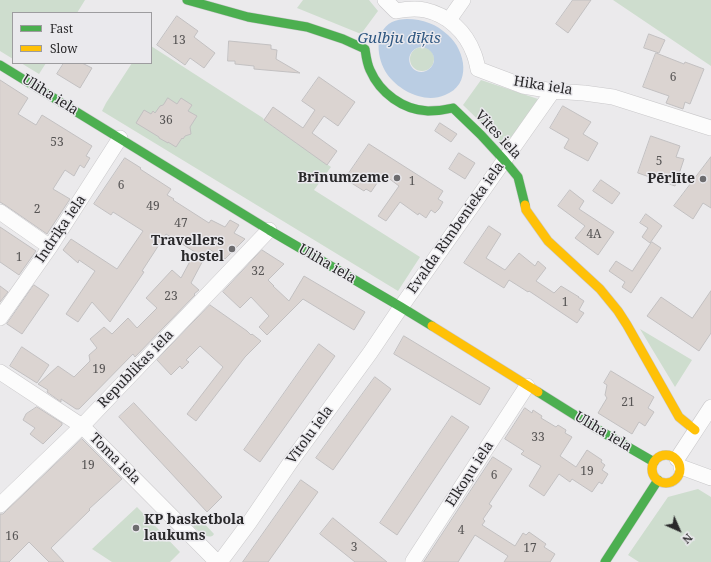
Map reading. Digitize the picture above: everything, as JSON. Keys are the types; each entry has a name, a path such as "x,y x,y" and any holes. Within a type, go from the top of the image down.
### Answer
{"main road":[{"name":"Vites iela","path":"187,0 248,17 307,27 343,39 365,49 369,68 379,86 394,99 407,106 422,110 437,111 452,108 481,135 518,177 526,210 548,241 600,289 618,311 679,417 695,430"},
{"name":"Uliha iela","path":"0,64 269,230 400,307 597,429 654,462"},
{"path":"668,454 673,456 679,463 680,472 675,480 671,482 666,483 658,480 653,473 652,468 654,462 663,455 668,454"},
{"path":"605,562 658,480"}],"street":[{"name":"Hika iela","path":"385,0 396,11 410,9 424,10 449,20 460,30 469,42 475,55 478,69 517,84 553,91 613,97 711,128"},
{"path":"449,20 463,0"},
{"name":"Evalda Rimbenieka iela","path":"400,307 553,91"},
{"name":"Indriķa iela","path":"0,318 50,247 120,138"},
{"path":"0,212 50,247"},
{"name":"Republikas iela","path":"0,505 82,426 269,230"},
{"name":"Vītolu iela","path":"219,562 249,523 292,460 370,353 400,307"},
{"name":"Toma iela","path":"0,372 82,426 219,562"},
{"name":"Elkoņu iela","path":"414,562 527,386"},
{"path":"711,407 695,430 679,463 711,478"}],"green space":[{"path":"0,0 85,0 78,12 12,12 12,58 0,51"},
{"path":"303,0 369,0 378,11 361,34 297,8"},
{"path":"613,0 711,0 711,66"},
{"path":"152,47 263,118 331,167 314,190 420,257 398,291 102,111 131,64 152,64"},
{"path":"422,47 431,50 434,59 431,68 422,71 413,68 410,59 413,50"},
{"path":"23,64 45,64 39,74"},
{"path":"481,80 538,99 505,146 463,105"},
{"path":"640,329 692,360 675,387"},
{"path":"698,489 711,497 711,562 639,562 628,555 668,497"},
{"name":"KP basketbola laukums","path":"137,507 180,552 170,562 112,562 92,549"},
{"path":"200,519 214,534 213,536 210,537 199,532 193,526"}],"water":[{"name":"Gulbju dīķis","path":"405,19 418,20 434,25 448,35 454,42 462,58 463,76 454,90 437,97 421,97 398,86 387,74 379,54 379,39 386,26 394,21","holes":["423,47 432,53 434,61 429,69 420,72 412,67 409,58 414,50"]}],"building":[{"path":"573,0 591,0 568,33 556,24"},
{"path":"177,16 198,31 194,37 215,53 204,68 190,58 185,65 157,45"},
{"path":"649,34 665,40 659,53 644,48"},
{"path":"229,41 271,45 271,49 277,50 276,59 300,73 254,69 254,66 235,64 235,61 228,61"},
{"path":"656,53 684,64 685,62 704,69 690,104 685,102 683,109 666,103 669,96 643,87"},
{"path":"63,64 84,64 92,68 80,88 57,74"},
{"path":"319,77 355,102 338,126 324,116 312,133 337,151 327,165 264,120 273,107 303,128 315,110 302,101"},
{"path":"0,80 28,98 18,114 36,125 42,115 92,146 86,156 90,158 84,168 80,165 74,176 65,170 53,189 70,199 47,234 0,202"},
{"path":"168,98 177,104 181,98 192,105 188,111 197,116 190,127 191,134 185,136 183,139 182,138 176,147 136,123 144,110 151,114 153,111 155,113"},
{"path":"563,106 591,122 583,134 598,143 588,161 564,148 569,139 550,128"},
{"path":"440,123 457,134 451,142 435,131"},
{"path":"651,136 680,146 676,157 684,159 675,186 638,173"},
{"path":"369,144 443,191 438,199 443,202 439,209 435,213 431,210 426,218 419,213 418,215 400,202 386,221 378,216 399,186 383,174 371,192 366,189 364,191 345,179"},
{"path":"459,153 475,163 465,179 449,169"},
{"path":"711,157 711,208 703,203 693,219 674,206"},
{"path":"125,158 171,189 167,195 174,199 173,200 209,223 211,220 225,227 230,220 239,225 234,233 245,239 225,259 209,249 191,283 199,290 194,294 195,295 135,357 133,354 79,409 76,409 61,399 61,402 47,392 48,390 38,384 58,366 74,377 90,361 89,355 97,348 90,339 104,327 112,334 128,318 137,328 157,308 146,298 172,270 181,278 195,252 166,234 142,271 144,272 110,322 92,302 78,322 66,314 95,271 79,260 78,263 63,250 71,239 117,269 143,231 113,212 111,215 94,204"},
{"path":"601,180 620,193 612,204 593,191"},
{"path":"570,190 584,201 579,209 614,232 598,255 575,238 585,226 558,206"},
{"path":"646,214 662,226 650,243 642,237 648,228 640,223"},
{"path":"489,226 501,234 486,258 505,270 519,253 535,266 538,261 546,268 536,281 554,293 561,286 584,301 579,310 584,313 577,323 529,291 528,292 509,280 504,288 464,263"},
{"path":"0,227 36,251 19,275 0,262"},
{"path":"652,242 661,248 631,293 622,287 625,282 609,271 616,261 632,271"},
{"path":"262,250 284,264 268,280 289,301 304,276 365,312 354,330 303,299 267,335 259,327 269,316 251,297 240,308 223,292"},
{"path":"34,285 49,295 22,334 7,324"},
{"path":"0,286 8,292 0,302"},
{"path":"711,291 711,333 699,351 647,316 661,297 692,318"},
{"path":"210,305 261,341 245,357 196,421 187,414 223,367 200,346 186,360 189,362 182,369 180,366 171,375 157,360"},
{"path":"404,336 490,388 480,405 394,354"},
{"path":"319,344 335,356 260,462 244,450"},
{"path":"22,347 49,365 37,383 10,366"},
{"path":"611,371 654,397 648,408 654,412 645,426 639,422 632,434 598,413 607,398 605,395 607,385 604,383"},
{"path":"375,377 391,389 333,470 316,458"},
{"path":"134,403 222,497 207,512 119,417"},
{"path":"37,407 62,423 62,425 43,444 30,434 35,428 23,420 26,414"},
{"path":"525,408 532,413 533,410 542,416 541,418 556,427 558,425 566,430 565,433 572,437 560,456 576,467 587,450 602,460 601,462 605,465 602,470 608,474 602,484 599,482 592,492 572,479 570,482 559,474 544,496 529,486 541,466 521,454 524,451 505,439"},
{"path":"452,416 469,427 397,535 380,523"},
{"path":"82,439 122,479 89,509 90,510 51,548 64,562 49,562 29,542 9,562 0,562 0,514 3,514"},
{"path":"493,457 512,469 489,504 492,506 483,519 485,521 482,525 515,546 523,533 526,535 529,532 546,544 544,547 555,554 550,562 504,562 508,556 475,535 458,562 424,562"},
{"path":"301,480 318,492 268,562 243,562"},
{"path":"333,518 387,562 355,562 320,534"}],"traffic: fast":[{"path":"187,0 248,17 307,27 343,39 365,49 368,65 374,78 393,99 401,104 419,110 435,111 453,108 481,135 518,177 525,205"},
{"path":"0,65 269,230 432,326"},
{"path":"538,392 654,462"},
{"path":"605,562 658,480"}],"traffic: slow":[{"path":"525,205 526,210 548,241 600,289 618,311 679,417 695,430"},
{"path":"432,326 538,392"},
{"path":"666,455 676,459 680,469 676,479 666,483 656,479 652,469 656,459 666,455"}],"place":[{"name":"Brīnumzeme","path":"397,178"},
{"name":"Pērlīte","path":"703,179"},
{"name":"Travellers hostel","path":"232,249"},
{"name":"KP basketbola laukums","path":"136,528"}]}
